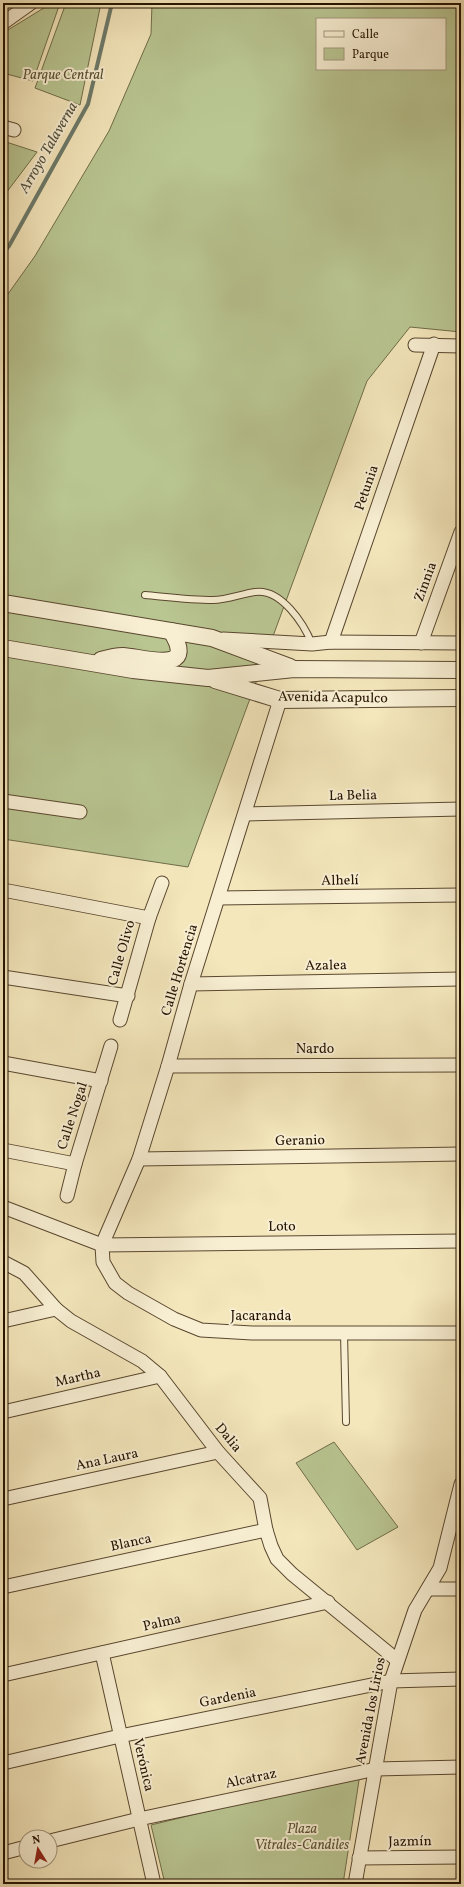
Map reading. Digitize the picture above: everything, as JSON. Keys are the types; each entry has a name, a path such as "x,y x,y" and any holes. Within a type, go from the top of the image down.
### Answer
{"street":[{"path":"3,22 31,3"},
{"path":"414,345 434,344 461,346"},
{"name":"Petunia","path":"330,642 434,344"},
{"name":"Zinnia","path":"421,643 461,532"},
{"path":"3,603 212,638 312,644 330,642 461,643"},
{"path":"92,663 110,657 122,656 163,662 173,659 178,653 178,646 171,631"},
{"path":"212,638 294,669"},
{"path":"3,648 133,670 208,678 294,669"},
{"name":"Avenida Acapulco","path":"294,669 461,670"},
{"name":"Avenida Acapulco","path":"208,678 280,700 461,698"},
{"name":"Calle Hortencia","path":"102,1246 140,1159 191,984 280,700"},
{"path":"3,801 80,812"},
{"name":"La Belia","path":"245,814 461,809"},
{"path":"148,918 162,883"},
{"name":"Calle Olivo","path":"3,890 148,918 128,996 3,977"},
{"name":"Alhelí","path":"219,898 461,896"},
{"name":"Azalea","path":"191,984 461,979"},
{"path":"120,1020 128,996"},
{"path":"102,1081 112,1046"},
{"name":"Calle Nogal","path":"3,1063 102,1081 75,1164 3,1150"},
{"name":"Nardo","path":"168,1066 461,1065"},
{"name":"Geranio","path":"140,1159 461,1154"},
{"path":"67,1196 75,1164"},
{"path":"3,1207 102,1246"},
{"name":"Loto","path":"102,1246 461,1241"},
{"name":"Jacaranda","path":"102,1246 103,1262 115,1283 174,1319 192,1327 214,1332 461,1332"},
{"name":"Dalia","path":"3,1262 24,1273 56,1309 71,1321 142,1361 160,1376 218,1452 260,1498 266,1530 277,1559 292,1574 397,1660"},
{"path":"3,1321 56,1309"},
{"name":"Martha","path":"3,1412 160,1376"},
{"name":"Ana Laura","path":"3,1499 218,1452"},
{"name":"Avenida los Lirios","path":"355,1884 391,1681 415,1610 440,1568 459,1506 461,1484"},
{"name":"Blanca","path":"3,1587 266,1530"},
{"path":"428,1589 461,1589"},
{"name":"Palma","path":"3,1675 328,1602"},
{"name":"Verónica","path":"102,1653 154,1884"},
{"name":"Gardenia","path":"3,1763 120,1736 391,1681 461,1680"},
{"name":"Alcatraz","path":"58,1839 139,1819 376,1769 461,1767"},
{"path":"3,1853 18,1849"},
{"name":"Jazmín","path":"359,1858 461,1857"}],"lane":[{"path":"145,596 213,600 256,592 270,594 295,614 306,630 312,644"},
{"path":"344,1333 346,1422"}],"green space":[{"path":"52,3 60,3 33,81 3,73 3,33"},
{"name":"Parque Central","path":"66,3 101,3 80,105 35,88"},
{"path":"152,3 461,3 461,332 410,327 367,381 188,867 3,839 3,301 35,256 109,131 151,34"},
{"path":"3,141 37,152 3,197"},
{"path":"334,1442 398,1527 357,1550 296,1463"},
{"name":"Plaza Vitrales-Candiles","path":"360,1774 343,1884 165,1884 151,1825"}],"waterway":[{"name":"Arroyo Talaverna","path":"3,253 9,246 88,104 112,3"}]}
